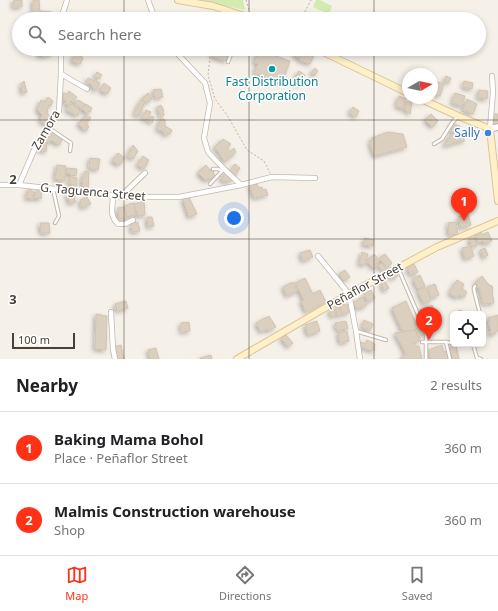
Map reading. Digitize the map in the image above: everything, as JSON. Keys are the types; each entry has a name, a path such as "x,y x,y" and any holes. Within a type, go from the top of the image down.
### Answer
{"main road":[{"path":"178,0 213,6 231,12"},
{"path":"331,56 402,90"},
{"path":"432,104 490,129 498,201"},
{"name":"Peñaflor Street","path":"237,359 349,294 437,247 498,221"}],"street":[{"path":"64,12 67,0"},
{"path":"148,0 152,12"},
{"name":"Zamora","path":"18,185 35,148 59,111 61,56"},
{"path":"180,56 205,83 210,103 204,138 208,152 223,170 241,185"},
{"path":"61,74 87,89"},
{"path":"492,76 493,92 490,129 498,127"},
{"path":"120,197 145,173"},
{"name":"G. Taguenca Street","path":"0,185 18,185 128,198 179,197 241,185 272,177 315,178"},
{"path":"111,196 113,199 112,214 114,220 118,224 125,224 133,220"},
{"path":"318,256 349,294 360,359"},
{"path":"111,312 112,349 115,359"}],"lane":[{"path":"228,62 230,56"},
{"path":"434,144 442,139 458,116"},
{"path":"48,127 71,143 70,151"},
{"path":"213,169 223,170"},
{"path":"210,184 223,170"},
{"path":"53,189 59,216 55,223"},
{"path":"398,268 426,333 426,359"},
{"path":"475,286 474,290 479,311"},
{"path":"356,330 386,340"},
{"path":"422,342 450,343"},
{"path":"446,342 450,359"},
{"path":"473,347 477,358 481,359"}],"path":[{"path":"246,0 248,12"},
{"path":"304,12 310,0"},
{"path":"213,6 213,12"},
{"path":"210,56 208,75 215,99 227,115 247,150 264,161 272,177"}],"green space":[{"path":"196,0 243,0 245,10"},
{"path":"316,0 320,0 332,6 330,12 324,12 313,7"}],"building":[{"path":"14,0 22,0 22,7 13,7"},
{"path":"33,0 39,0 40,12 33,12"},
{"path":"74,56 81,56 83,58 80,64 71,61"},
{"path":"213,56 228,56 226,61"},
{"name":"Fast Distribution Corporation","path":"256,56 276,56 290,61 285,75 283,74 280,83 254,73 258,64 254,62"},
{"path":"301,56 314,56 310,64 299,60"},
{"path":"315,68 318,71 314,76 311,73"},
{"path":"299,71 305,75 299,85 293,81"},
{"path":"97,72 102,75 99,79 94,76"},
{"path":"446,76 451,78 449,83 444,81"},
{"path":"88,78 100,83 95,91 91,84 86,82"},
{"path":"24,81 27,92 22,93 21,84"},
{"path":"464,81 473,83 472,89 463,87"},
{"path":"438,82 444,84 440,96 438,95"},
{"path":"104,83 111,88 107,94 100,90"},
{"path":"161,89 163,97 155,98 153,90"},
{"path":"479,90 488,91 487,99 478,98"},
{"path":"69,91 77,97 73,103 71,101 69,105 65,104 66,100 63,100 63,93 68,94"},
{"path":"148,93 152,98 147,103 142,99"},
{"path":"455,93 465,96 462,106 452,103"},
{"path":"399,96 402,97 402,104 404,104 403,109 396,106"},
{"path":"48,97 53,101 51,106 49,104 47,113 51,117 47,125 40,121 42,115 37,110 41,100 45,102"},
{"path":"467,99 477,104 473,114 463,110"},
{"path":"78,100 85,104 82,109 74,104"},
{"path":"141,100 145,102 139,116 134,114"},
{"path":"71,104 80,110 78,116 66,110"},
{"path":"86,104 92,108 87,114 82,109"},
{"path":"406,104 412,104 410,114 405,110"},
{"path":"161,105 164,115 161,117 157,107"},
{"path":"353,107 359,111 356,117 349,113"},
{"path":"146,110 151,112 147,120 142,118"},
{"path":"431,114 438,121 432,127 425,120"},
{"path":"494,114 498,114 498,122 494,122"},
{"path":"87,115 91,118 86,123 89,127 86,131 78,124"},
{"path":"151,116 154,117 152,123 148,121"},
{"path":"161,118 165,120 165,126 172,130 170,134 167,133 165,136 164,131 157,130"},
{"path":"452,123 460,126 460,133 464,133 464,142 461,141 445,146 445,142 448,141 447,138 450,138 450,135 456,134 451,132"},
{"path":"53,132 63,138 59,145 51,140 49,143 43,141 45,136 50,137"},
{"path":"388,132 403,134 407,147 374,156 370,143 372,138"},
{"path":"223,139 231,144 227,148 230,152 234,148 236,152 225,162 214,148"},
{"path":"42,143 47,144 46,152 38,149 39,145 42,145"},
{"path":"133,145 138,151 133,159 127,156"},
{"path":"118,153 125,158 119,165 112,161"},
{"path":"143,156 149,160 144,169 137,165"},
{"path":"90,158 100,159 98,170 89,168"},
{"path":"235,164 240,168 235,176 230,170"},
{"path":"57,165 66,166 65,181 55,179"},
{"path":"206,165 214,172 213,173 215,175 210,180 208,178 206,181 198,173"},
{"path":"67,168 77,169 76,176 66,173"},
{"path":"85,171 89,172 88,190 83,190 83,183 81,182"},
{"path":"225,173 232,179 231,182 224,182 220,177 224,177 223,175"},
{"path":"70,177 77,178 76,189 72,189 72,184 69,184"},
{"path":"257,184 259,188 262,187 263,190 266,189 268,195 254,198 250,185"},
{"path":"29,188 31,188 31,191 34,192 33,199 26,198"},
{"path":"37,189 42,189 41,199 34,198"},
{"path":"67,193 75,194 74,197 76,202 69,203"},
{"path":"87,197 91,204 82,208 80,200"},
{"path":"189,197 197,214 189,217 183,199"},
{"path":"144,201 145,215 138,216 137,211 135,212 134,204"},
{"path":"134,203 136,215 126,217 124,207"},
{"path":"124,207 127,218 119,219 118,208"},
{"path":"468,214 471,225 461,228 458,217"},
{"path":"147,217 152,217 154,226 148,227"},
{"path":"138,222 140,231 132,232 131,224"},
{"path":"456,222 458,234 449,235 448,223"},
{"path":"40,223 49,223 50,233 41,233"},
{"path":"481,232 482,235 488,232 492,241 484,244 483,241 478,243 475,234"},
{"path":"474,237 477,246 472,247 469,238"},
{"path":"365,238 374,240 373,246 363,245"},
{"path":"471,246 474,256 465,259 462,248"},
{"path":"485,248 488,255 484,258 480,250"},
{"path":"310,250 313,257 303,261 300,253"},
{"path":"362,252 368,254 365,265 359,264"},
{"path":"374,254 379,260 374,269 367,261"},
{"path":"385,254 392,263 387,268 379,258"},
{"path":"381,263 386,268 383,271 378,266"},
{"path":"414,264 418,272 411,275 407,267"},
{"path":"345,270 350,277 344,281 339,274"},
{"path":"396,272 398,276 391,279 389,275"},
{"path":"420,275 425,286 418,289 413,279"},
{"path":"482,276 489,285 492,286 494,303 483,304 480,290 475,283"},
{"path":"305,278 313,294 320,290 326,302 306,312 301,301 304,300 295,283"},
{"path":"457,280 464,284 462,289 467,292 464,297 459,295 457,298 449,293"},
{"path":"385,281 389,288 384,291 381,283"},
{"path":"293,282 297,291 287,296 283,287"},
{"path":"435,284 439,295 431,298 427,287"},
{"path":"425,287 431,300 424,304 418,291"},
{"path":"371,290 375,298 368,302 364,294"},
{"path":"361,297 367,305 357,309 353,303"},
{"path":"126,301 128,308 117,311 115,304"},
{"path":"406,301 417,325 420,323 425,334 418,337 415,330 403,332 392,308"},
{"path":"347,304 349,313 342,314 340,305"},
{"path":"432,305 436,313 424,319 420,310"},
{"path":"339,307 342,314 338,316 335,308"},
{"path":"334,309 336,315 332,317 329,311"},
{"path":"96,314 107,316 106,350 95,349"},
{"path":"498,315 498,331 493,335 489,333 491,330 488,318"},
{"path":"269,316 276,327 268,331 267,329 261,332 256,323"},
{"path":"364,320 373,324 370,331 362,327"},
{"path":"317,321 320,331 308,335 305,325"},
{"path":"346,321 348,329 337,330 335,323"},
{"path":"189,322 190,331 181,332 181,323"},
{"path":"415,330 420,341 413,343 415,347 419,346 422,359 400,359 406,354 395,333"},
{"path":"347,331 349,341 340,343 338,333"},
{"path":"286,335 293,343 288,347 281,338"},
{"path":"367,340 375,344 374,351 363,348 360,342 366,344"},
{"path":"121,345 124,359 118,359 114,347"},
{"path":"442,345 444,352 446,351 449,359 431,359 428,350"},
{"path":"450,347 456,347 459,359 452,359"},
{"path":"156,348 159,359 150,359 148,350"},
{"path":"211,355 212,359 200,358"}],"place":[{"name":"Fast Distribution Corporation","path":"272,69"},
{"name":"Sally","path":"488,133"},
{"name":"Baking Mama Bohol","path":"464,221"},
{"name":"Malmis Construction warehouse","path":"429,340"}]}
